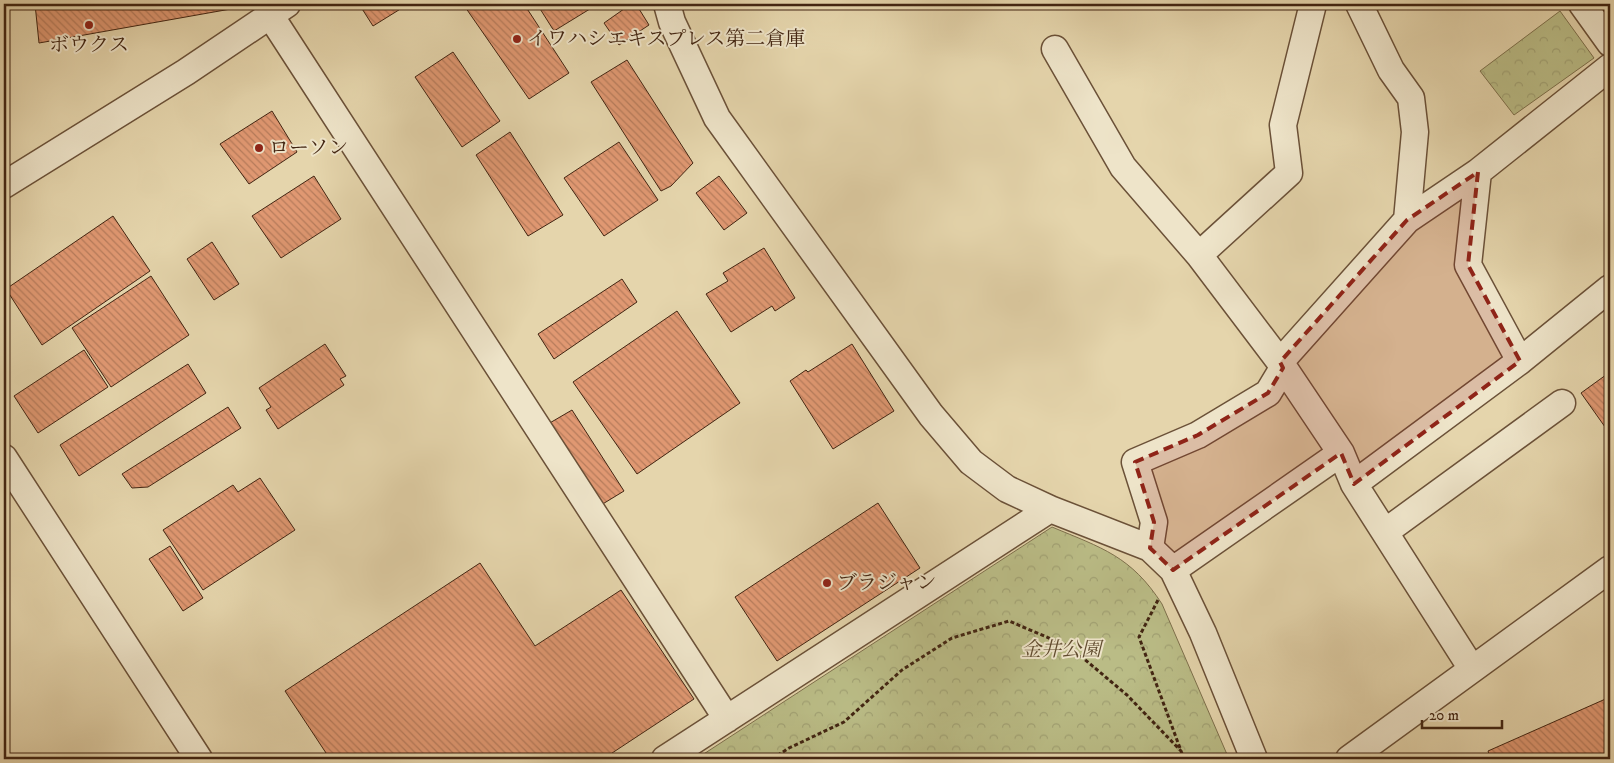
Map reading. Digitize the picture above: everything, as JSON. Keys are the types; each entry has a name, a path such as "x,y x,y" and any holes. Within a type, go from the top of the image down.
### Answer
{"street":[{"path":"667,4 672,22 717,118 931,416 971,462 1007,488 1050,509 1150,548 1173,570 1203,633 1254,759"},
{"path":"1199,255 1289,173 1283,125 1313,4"},
{"path":"1359,4 1391,70 1411,98 1414,132 1407,220"},
{"path":"1582,4 1610,43"},
{"path":"4,185 186,72 270,10 727,719"},
{"path":"1056,49 1123,167 1199,255 1281,365 1341,453 1354,484 1472,669"},
{"path":"1150,548 1154,522 1135,462 1198,435 1268,393 1281,365 1407,220 1478,172 1610,67"},
{"path":"1478,172 1468,265 1520,361"},
{"path":"1354,484 1520,361 1610,288"},
{"path":"1385,532 1562,403"},
{"path":"1173,570 1341,453"},
{"path":"4,458 200,759"},
{"path":"665,759 1050,509"},
{"path":"1349,759 1610,569"}],"path":[{"path":"1173,570 1139,637 1184,759"},
{"path":"772,759 789,748 844,722 902,670 952,638 1009,621 1070,647 1127,696 1180,751"}],"highlighted area":[{"path":"1478,172 1468,265 1520,361 1354,484 1341,453 1173,570 1150,548 1154,522 1135,462 1198,435 1268,393 1283,368 1280,362 1407,220"}],"green space":[{"path":"1560,11 1594,58 1514,115 1480,71"},
{"name":"金井公園","path":"1052,527 1114,555 1139,575 1150,588 1162,604 1229,759 696,759"}],"building":[{"name":"ボウクス","path":"35,4 241,4 242,7 39,43"},
{"path":"359,4 399,4 402,8 373,26"},
{"name":"イワハシエキスプレス第二倉庫","path":"463,4 524,4 569,73 529,99"},
{"path":"537,4 598,4 554,31"},
{"path":"631,4 636,4 649,25 619,45 604,23"},
{"path":"453,52 500,121 462,147 415,77"},
{"path":"627,60 693,163 671,186 661,191 591,82"},
{"name":"ローソン","path":"272,111 297,152 249,184 220,144"},
{"path":"510,132 563,215 528,236 476,155"},
{"path":"619,142 658,200 604,236 564,178"},
{"path":"314,176 341,219 281,258 252,216"},
{"path":"719,176 747,213 724,230 696,193"},
{"path":"113,216 150,271 42,345 6,289"},
{"path":"212,242 239,284 214,300 187,259"},
{"path":"764,248 795,298 775,311 772,306 731,332 706,294 728,281 723,273"},
{"path":"151,276 189,335 111,387 72,328"},
{"path":"622,279 637,302 554,359 538,334"},
{"path":"677,311 740,403 637,474 573,382"},
{"path":"325,344 346,376 340,379 344,385 278,429 266,410 271,407 259,388"},
{"path":"852,344 894,411 833,449 790,381"},
{"path":"84,350 108,387 38,433 14,396"},
{"path":"188,364 206,393 79,476 60,445"},
{"path":"1610,372 1610,434 1581,393"},
{"path":"228,407 241,428 148,487 132,488 122,474"},
{"path":"572,410 624,491 601,505 548,424"},
{"path":"260,478 295,530 203,590 163,530 233,485 238,492"},
{"name":"ブラジャン","path":"878,503 920,568 777,661 735,597"},
{"path":"170,546 203,598 183,611 149,559"},
{"path":"480,563 535,646 621,590 694,699 603,759 330,759 285,691"},
{"path":"1610,697 1610,759 1491,759 1488,751"}],"place":[{"name":"ボウクス","path":"89,25"},
{"name":"イワハシエキスプレス第二倉庫","path":"517,39"},
{"name":"ローソン","path":"259,148"},
{"name":"ブラジャン","path":"827,583"}]}
